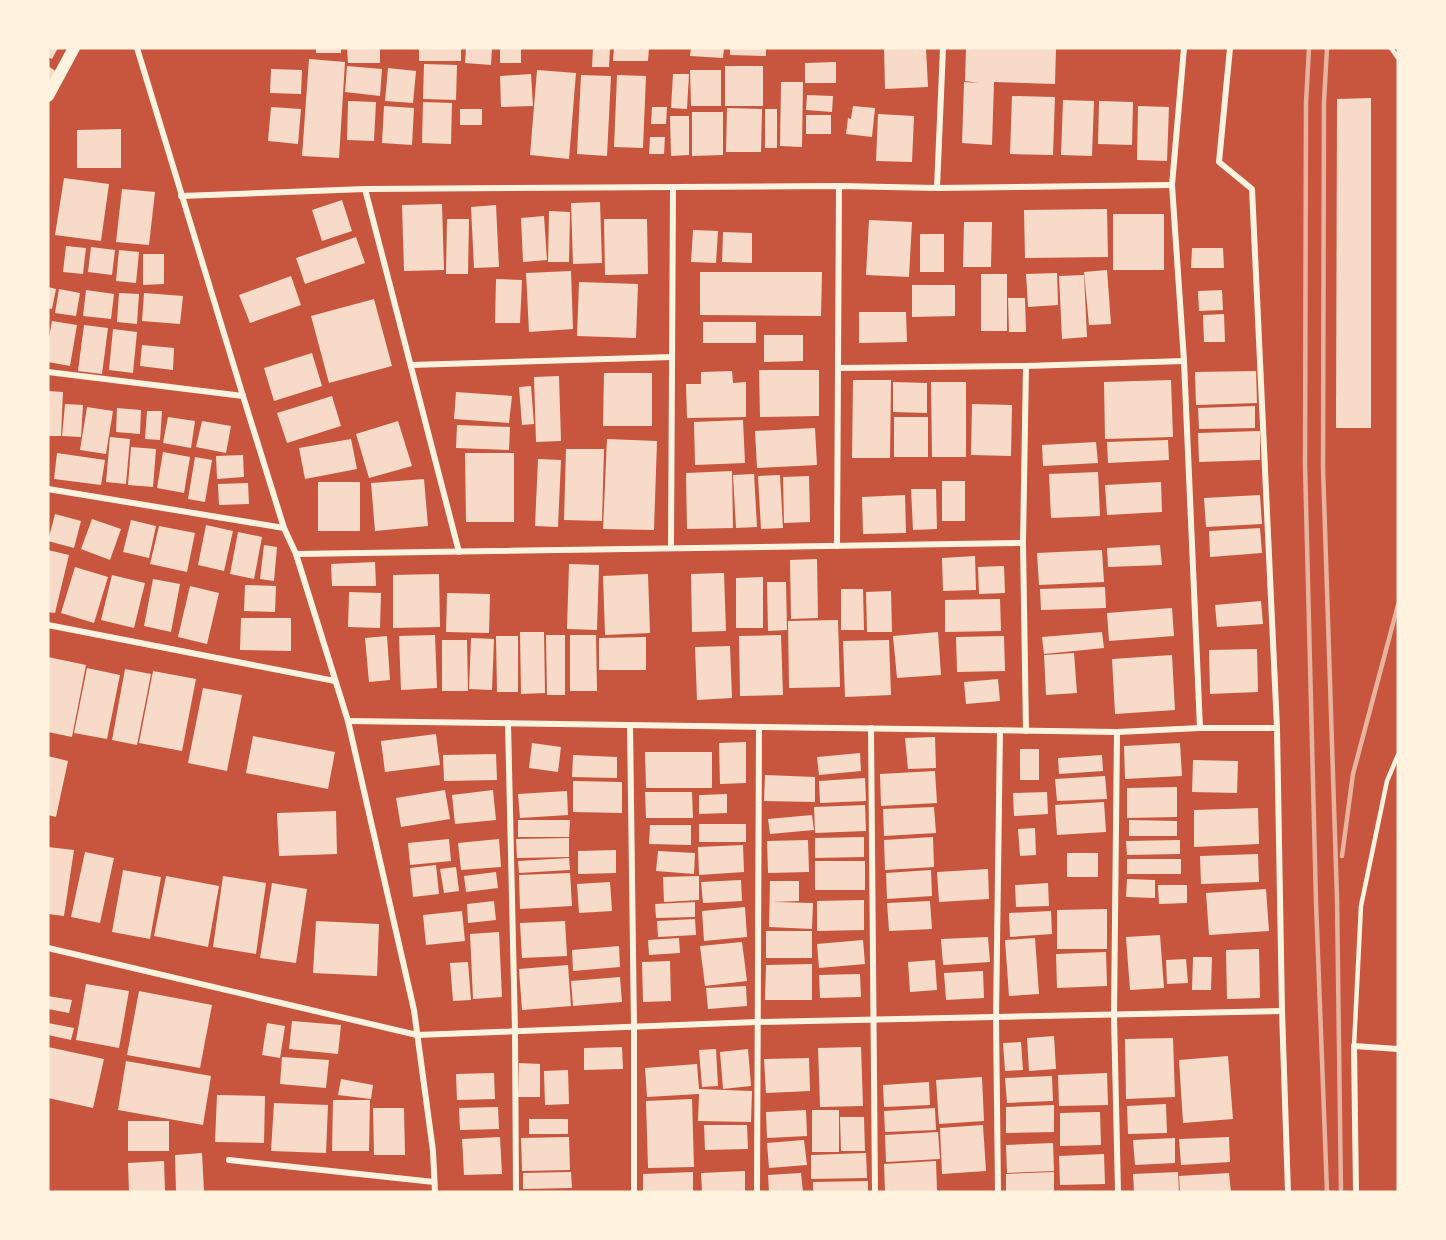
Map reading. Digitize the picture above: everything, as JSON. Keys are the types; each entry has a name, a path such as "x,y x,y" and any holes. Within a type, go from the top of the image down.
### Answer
{"main road":[{"path":"48,96 74,48"}],"street":[{"path":"137,48 284,528 296,554 348,721 414,1010 433,1151 435,1192"},
{"path":"937,188 943,48"},
{"path":"1184,48 1172,185 1184,361 1200,728"},
{"path":"1230,48 1219,162 1252,189 1277,728 1288,1192"},
{"path":"181,196 365,189 839,186 937,188 1172,185"},
{"path":"837,546 839,186"},
{"path":"671,548 673,187"},
{"path":"365,189 459,552"},
{"path":"411,365 672,357"},
{"path":"838,368 1026,366 1184,361"},
{"path":"1026,366 1023,543 1026,731"},
{"path":"48,372 243,396"},
{"path":"48,489 284,528"},
{"path":"296,554 1023,543"},
{"path":"48,625 334,681"},
{"path":"348,721 1116,732 1200,728 1277,728"},
{"path":"508,723 516,1192"},
{"path":"630,725 634,1192"},
{"path":"757,1192 759,727"},
{"path":"871,728 875,1192"},
{"path":"998,1192 996,1018 1000,730"},
{"path":"1116,732 1114,1016 1118,1192"},
{"path":"48,948 417,1035 757,1022 1282,1011"},
{"path":"1356,1192 1354,1046 1398,1049"},
{"path":"229,1160 434,1182"}],"lane":[{"path":"1391,48 1398,58"},
{"path":"1354,1046 1361,906 1387,781 1398,755"}],"building":[{"path":"48,48 58,48 52,59 48,57"},
{"path":"316,48 341,48 341,53 316,53"},
{"path":"347,48 380,48 380,63 348,63"},
{"path":"419,48 461,48 461,61 419,61"},
{"path":"466,48 492,48 491,65 465,63"},
{"path":"500,48 521,48 521,63 500,63"},
{"path":"593,48 610,48 609,67 592,67"},
{"path":"614,48 649,48 648,61 613,61"},
{"path":"691,48 724,48 723,58 690,56"},
{"path":"730,48 766,48 766,56 730,55"},
{"path":"884,48 926,48 928,87 885,89"},
{"path":"966,48 1056,48 1055,84 994,82 992,145 962,143 964,82 979,83 965,81"},
{"path":"309,59 345,62 339,158 302,156"},
{"path":"836,62 836,83 805,83 805,63"},
{"path":"424,64 457,65 456,100 423,99"},
{"path":"48,66 57,72 48,84"},
{"path":"347,66 382,69 380,96 345,92"},
{"path":"725,66 763,66 763,106 725,106"},
{"path":"388,68 416,71 413,103 385,101"},
{"path":"271,69 302,70 301,94 270,93"},
{"path":"537,70 576,73 569,159 530,155"},
{"path":"690,70 721,70 721,106 691,106"},
{"path":"531,74 533,106 501,107 500,76"},
{"path":"673,74 689,74 687,109 671,108"},
{"path":"581,75 611,76 607,156 577,154"},
{"path":"617,75 646,76 643,148 614,147"},
{"path":"781,82 803,82 802,147 780,146"},
{"path":"807,95 833,96 832,112 806,110"},
{"path":"1012,96 1055,97 1053,155 1010,154"},
{"path":"1371,98 1371,428 1336,428 1337,99"},
{"path":"1063,100 1094,101 1092,156 1061,155"},
{"path":"348,101 376,102 374,141 347,140"},
{"path":"1099,101 1133,102 1132,145 1098,144"},
{"path":"423,102 452,103 451,144 422,143"},
{"path":"384,106 414,108 412,145 382,143"},
{"path":"853,106 875,108 872,137 846,134 848,118 851,119"},
{"path":"1138,106 1169,107 1167,161 1137,160"},
{"path":"271,107 301,109 298,144 268,141"},
{"path":"652,107 667,107 666,124 651,124"},
{"path":"727,108 762,109 761,152 726,152"},
{"path":"460,109 482,109 482,125 460,125"},
{"path":"765,109 777,109 777,148 765,148"},
{"path":"692,112 723,112 723,155 692,156"},
{"path":"878,114 914,116 912,162 876,161"},
{"path":"806,115 831,115 831,134 806,134"},
{"path":"670,116 689,116 689,155 671,156"},
{"path":"121,129 121,168 77,168 77,130"},
{"path":"650,137 665,137 664,154 649,154"},
{"path":"64,178 109,184 101,241 55,235"},
{"path":"122,189 155,192 149,245 116,242"},
{"path":"342,200 352,231 322,241 312,210"},
{"path":"600,202 602,263 573,264 571,203"},
{"path":"442,204 444,270 404,271 402,205"},
{"path":"496,205 499,267 474,268 471,207"},
{"path":"1107,209 1108,257 1025,258 1024,210"},
{"path":"549,211 570,212 569,262 548,262"},
{"path":"1113,214 1164,214 1164,270 1113,270"},
{"path":"544,216 547,260 523,262 521,218"},
{"path":"447,219 469,219 468,274 446,274"},
{"path":"604,219 647,219 648,274 605,275"},
{"path":"869,220 912,222 909,277 866,275"},
{"path":"964,222 992,222 991,267 963,267"},
{"path":"693,230 718,231 716,263 691,262"},
{"path":"723,232 752,233 752,263 722,262"},
{"path":"920,234 944,234 944,272 920,272"},
{"path":"356,237 365,263 305,284 296,258"},
{"path":"66,246 86,248 83,274 63,272"},
{"path":"91,247 115,250 112,275 88,272"},
{"path":"1192,248 1223,248 1224,268 1191,268"},
{"path":"119,250 139,252 136,283 116,281"},
{"path":"143,254 164,254 164,284 143,285"},
{"path":"1107,270 1111,324 1089,325 1084,272"},
{"path":"571,271 573,329 529,332 526,273"},
{"path":"700,272 822,272 821,316 700,315"},
{"path":"1057,273 1058,305 1028,307 1026,274"},
{"path":"981,274 1007,274 1007,331 981,331"},
{"path":"1084,275 1087,337 1062,339 1059,276"},
{"path":"291,276 301,305 250,323 239,295"},
{"path":"496,279 522,280 520,323 495,323"},
{"path":"579,282 638,284 636,338 577,336"},
{"path":"912,285 955,285 955,316 912,317"},
{"path":"48,287 56,289 52,309 48,308"},
{"path":"59,289 80,293 76,316 55,313"},
{"path":"86,290 114,294 111,319 83,316"},
{"path":"1222,290 1223,310 1199,311 1198,291"},
{"path":"119,293 139,294 137,324 117,322"},
{"path":"144,293 183,296 180,324 142,321"},
{"path":"1008,298 1025,298 1026,332 1009,332"},
{"path":"374,299 392,366 329,383 311,316"},
{"path":"859,312 906,312 907,342 859,343"},
{"path":"1224,314 1225,342 1204,342 1203,315"},
{"path":"52,321 77,325 70,366 48,362 48,343"},
{"path":"703,322 756,322 756,343 703,343"},
{"path":"84,325 108,328 102,374 78,371"},
{"path":"113,329 137,332 133,373 109,370"},
{"path":"764,335 803,335 803,361 764,362"},
{"path":"142,345 174,348 173,370 140,366"},
{"path":"312,353 322,386 274,401 264,368"},
{"path":"759,370 819,370 819,416 760,417"},
{"path":"732,371 733,383 746,382 746,417 687,418 686,384 701,384 701,372"},
{"path":"1256,371 1257,403 1196,405 1195,372"},
{"path":"604,373 652,373 652,426 603,426"},
{"path":"559,376 561,441 536,442 534,377"},
{"path":"853,380 891,380 890,458 852,458"},
{"path":"1171,380 1173,437 1105,439 1104,382"},
{"path":"893,382 927,383 927,413 893,412"},
{"path":"931,382 966,382 966,457 932,457"},
{"path":"531,386 534,424 522,425 519,387"},
{"path":"48,391 63,392 61,436 48,436"},
{"path":"456,392 512,396 509,423 454,419"},
{"path":"332,396 341,426 287,443 277,413"},
{"path":"65,404 83,405 81,437 62,436"},
{"path":"972,404 1012,405 1011,456 971,455"},
{"path":"1255,406 1255,428 1199,429 1198,408"},
{"path":"87,407 113,411 106,454 80,450"},
{"path":"117,408 141,410 140,434 116,432"},
{"path":"147,411 162,411 160,440 145,439"},
{"path":"168,417 195,421 191,448 163,443"},
{"path":"894,417 928,417 928,457 894,457"},
{"path":"743,420 745,463 695,465 694,422"},
{"path":"202,421 231,426 226,453 196,447"},
{"path":"398,421 412,466 369,478 356,434"},
{"path":"457,425 510,427 509,450 456,448"},
{"path":"815,428 817,465 757,468 755,431"},
{"path":"1260,431 1260,460 1199,462 1198,433"},
{"path":"110,437 130,439 126,484 106,482"},
{"path":"351,439 357,469 305,479 299,448"},
{"path":"607,439 657,441 654,530 603,529"},
{"path":"1168,440 1169,460 1108,463 1107,442"},
{"path":"1096,442 1098,463 1043,466 1042,445"},
{"path":"131,447 156,449 153,487 128,485"},
{"path":"566,449 604,449 602,521 564,520"},
{"path":"163,452 190,457 184,493 157,488"},
{"path":"57,453 105,460 101,485 54,479"},
{"path":"465,453 514,453 514,522 466,522"},
{"path":"243,455 244,477 217,479 216,456"},
{"path":"195,457 212,460 205,502 188,499"},
{"path":"538,459 561,460 558,527 535,526"},
{"path":"732,471 733,528 687,529 686,473"},
{"path":"1098,472 1100,516 1051,518 1049,474"},
{"path":"754,474 757,527 736,528 733,475"},
{"path":"780,475 783,528 761,529 758,476"},
{"path":"809,476 810,522 784,523 783,477"},
{"path":"424,479 428,526 375,531 371,483"},
{"path":"942,481 965,481 965,521 942,521"},
{"path":"318,482 360,482 360,531 318,531"},
{"path":"1161,482 1162,512 1107,515 1105,485"},
{"path":"248,483 249,504 219,505 218,484"},
{"path":"911,489 936,489 937,529 913,530"},
{"path":"905,495 906,533 863,534 862,497"},
{"path":"1260,495 1262,524 1206,527 1204,498"},
{"path":"55,514 81,521 74,548 48,541"},
{"path":"92,519 121,529 110,560 81,549"},
{"path":"131,520 156,526 149,558 123,552"},
{"path":"206,525 233,531 224,571 198,565"},
{"path":"159,526 195,533 187,572 150,564"},
{"path":"1260,528 1262,553 1210,557 1209,531"},
{"path":"238,532 262,537 254,579 230,574"},
{"path":"264,545 277,547 274,581 260,579"},
{"path":"1160,545 1162,565 1108,567 1107,548"},
{"path":"48,550 69,555 55,613 48,612"},
{"path":"1102,550 1104,582 1039,585 1037,553"},
{"path":"975,556 976,590 943,591 942,558"},
{"path":"817,559 818,618 791,619 790,560"},
{"path":"375,562 376,586 332,586 331,564"},
{"path":"569,564 599,565 597,630 567,629"},
{"path":"1004,566 1005,593 979,594 978,567"},
{"path":"75,567 108,577 94,623 61,613"},
{"path":"724,573 726,631 692,632 691,574"},
{"path":"439,574 440,627 393,628 393,575"},
{"path":"648,574 650,633 605,635 603,576"},
{"path":"112,575 145,583 134,628 101,620"},
{"path":"763,577 763,628 736,628 736,578"},
{"path":"153,579 180,584 171,632 144,626"},
{"path":"767,582 786,582 787,630 768,631"},
{"path":"245,585 276,586 275,612 244,611"},
{"path":"190,586 219,593 207,644 178,637"},
{"path":"1105,587 1106,608 1041,610 1040,589"},
{"path":"841,589 863,589 864,630 841,630"},
{"path":"891,591 892,632 867,632 866,592"},
{"path":"349,592 381,593 380,628 348,627"},
{"path":"447,593 490,594 489,633 446,632"},
{"path":"1000,599 1001,631 945,632 945,600"},
{"path":"1261,601 1263,624 1217,627 1215,605"},
{"path":"1172,608 1174,636 1109,641 1107,613"},
{"path":"241,618 291,618 291,651 240,650"},
{"path":"838,620 840,687 789,688 788,621"},
{"path":"520,632 544,632 545,693 521,694"},
{"path":"938,632 941,675 897,678 893,636"},
{"path":"1102,632 1104,648 1044,654 1042,637"},
{"path":"435,635 437,688 401,690 399,636"},
{"path":"546,635 565,635 565,695 547,695"},
{"path":"570,635 596,635 597,691 570,691"},
{"path":"781,635 783,695 740,696 739,636"},
{"path":"387,636 390,680 369,682 365,638"},
{"path":"496,636 518,636 518,692 497,692"},
{"path":"1004,636 1005,671 957,672 956,637"},
{"path":"646,637 646,670 599,670 599,638"},
{"path":"471,638 494,639 492,690 469,689"},
{"path":"442,640 467,640 468,691 442,691"},
{"path":"889,640 891,695 845,697 843,641"},
{"path":"730,646 732,698 697,700 695,647"},
{"path":"1257,649 1258,692 1210,694 1209,650"},
{"path":"1074,653 1077,693 1046,695 1044,655"},
{"path":"1172,655 1175,710 1115,714 1112,659"},
{"path":"48,657 86,665 72,737 48,732"},
{"path":"87,668 120,675 107,739 74,733"},
{"path":"125,669 151,674 137,745 112,740"},
{"path":"153,671 196,679 182,751 139,743"},
{"path":"998,679 1000,701 966,704 964,682"},
{"path":"203,688 242,695 227,771 188,763"},
{"path":"436,734 440,765 385,772 381,741"},
{"path":"253,736 335,752 328,789 246,773"},
{"path":"935,737 936,768 908,769 905,738"},
{"path":"746,742 746,783 720,784 719,743"},
{"path":"532,743 561,747 558,772 529,768"},
{"path":"1180,743 1182,776 1125,779 1124,746"},
{"path":"1020,749 1039,749 1039,780 1020,780"},
{"path":"645,752 712,752 712,788 646,788"},
{"path":"860,753 861,771 819,775 817,757"},
{"path":"496,754 497,780 444,781 443,755"},
{"path":"573,755 617,757 617,778 572,777"},
{"path":"1102,755 1103,771 1059,774 1058,758"},
{"path":"48,756 68,761 56,817 48,815"},
{"path":"1193,760 1238,761 1237,793 1192,792"},
{"path":"935,771 937,803 881,806 880,774"},
{"path":"765,775 815,777 815,802 764,801"},
{"path":"1105,776 1107,799 1057,801 1055,779"},
{"path":"865,778 866,801 820,803 819,781"},
{"path":"573,781 622,782 622,813 573,812"},
{"path":"1177,787 1177,817 1127,818 1127,788"},
{"path":"445,790 450,819 401,827 396,798"},
{"path":"493,790 496,820 455,824 452,795"},
{"path":"567,791 568,815 520,818 518,794"},
{"path":"645,792 692,792 693,818 646,818"},
{"path":"1047,792 1048,814 1014,816 1013,793"},
{"path":"727,794 727,813 699,814 699,795"},
{"path":"1104,802 1106,832 1057,835 1055,805"},
{"path":"865,805 866,831 815,833 814,807"},
{"path":"934,807 936,833 884,836 883,809"},
{"path":"1258,808 1259,844 1194,847 1194,810"},
{"path":"336,811 337,854 279,856 277,813"},
{"path":"812,815 814,830 770,834 768,819"},
{"path":"518,820 570,820 569,837 518,837"},
{"path":"1129,820 1177,821 1177,836 1129,836"},
{"path":"699,824 746,824 746,842 699,842"},
{"path":"650,825 691,825 691,845 649,844"},
{"path":"1035,828 1036,855 1020,856 1018,829"},
{"path":"864,837 864,857 815,858 815,838"},
{"path":"933,837 934,867 885,870 884,840"},
{"path":"569,838 569,857 517,858 516,839"},
{"path":"449,839 451,861 410,865 408,843"},
{"path":"499,839 501,867 461,870 458,843"},
{"path":"808,840 809,872 768,873 767,841"},
{"path":"1180,840 1180,854 1127,855 1126,841"},
{"path":"743,845 744,872 699,875 698,847"},
{"path":"48,847 74,850 64,916 48,914"},
{"path":"616,850 616,873 578,874 578,851"},
{"path":"658,851 695,853 694,874 656,871"},
{"path":"85,852 114,858 100,923 71,917"},
{"path":"1067,853 1098,853 1098,877 1067,877"},
{"path":"1258,854 1259,882 1201,884 1200,856"},
{"path":"569,858 570,870 519,873 518,861"},
{"path":"1127,859 1181,859 1181,874 1127,874"},
{"path":"815,861 865,861 865,890 815,890"},
{"path":"436,865 439,894 413,897 410,868"},
{"path":"456,867 459,891 444,893 440,869"},
{"path":"988,869 989,899 939,902 937,872"},
{"path":"123,870 161,877 150,939 112,932"},
{"path":"931,870 932,896 887,899 886,873"},
{"path":"496,872 498,888 466,892 464,876"},
{"path":"570,873 572,906 520,909 519,875"},
{"path":"166,876 219,886 208,947 154,936"},
{"path":"223,876 266,883 256,954 213,947"},
{"path":"699,876 699,900 664,902 663,877"},
{"path":"1127,879 1155,880 1155,898 1126,897"},
{"path":"741,880 742,901 703,903 701,882"},
{"path":"770,881 799,881 799,901 773,902 813,903 812,929 769,927"},
{"path":"610,882 612,911 579,913 577,884"},
{"path":"272,883 307,889 296,963 260,958"},
{"path":"1048,883 1049,906 1016,907 1015,885"},
{"path":"1158,885 1187,885 1187,903 1159,904"},
{"path":"1266,889 1269,931 1209,935 1206,893"},
{"path":"864,900 864,930 817,931 817,901"},
{"path":"494,901 496,920 468,923 467,904"},
{"path":"930,901 932,929 889,931 887,903"},
{"path":"695,902 695,917 656,918 655,904"},
{"path":"745,907 747,937 704,941 702,911"},
{"path":"1107,909 1107,949 1057,949 1057,910"},
{"path":"462,911 465,941 426,945 423,915"},
{"path":"1051,911 1052,934 1010,937 1009,913"},
{"path":"695,919 696,935 658,937 657,921"},
{"path":"316,921 379,924 377,976 313,973"},
{"path":"565,921 567,956 522,958 520,923"},
{"path":"766,931 812,931 812,958 766,958"},
{"path":"499,932 502,997 473,999 470,934"},
{"path":"1160,935 1164,988 1130,990 1126,937"},
{"path":"988,937 990,962 943,965 941,939"},
{"path":"679,938 680,953 649,955 648,940"},
{"path":"1035,938 1039,994 1009,996 1005,940"},
{"path":"863,940 865,964 819,968 817,944"},
{"path":"742,942 747,981 705,986 700,946"},
{"path":"619,946 620,967 573,971 572,950"},
{"path":"1259,949 1260,998 1227,999 1226,950"},
{"path":"1106,952 1107,986 1057,988 1056,954"},
{"path":"1193,957 1212,957 1211,990 1192,990"},
{"path":"1186,959 1188,983 1167,984 1166,960"},
{"path":"935,960 937,990 910,992 908,962"},
{"path":"670,961 671,1001 643,1002 642,962"},
{"path":"468,962 471,1000 453,1001 450,963"},
{"path":"812,964 812,1000 765,1000 766,965"},
{"path":"568,965 571,1006 522,1010 519,969"},
{"path":"983,971 984,998 946,1000 944,973"},
{"path":"860,974 861,997 820,998 819,975"},
{"path":"620,977 622,1002 573,1006 571,981"},
{"path":"86,984 129,991 119,1048 76,1040"},
{"path":"746,986 747,1006 708,1009 706,988"},
{"path":"139,991 212,1005 200,1068 127,1055"},
{"path":"48,996 72,1000 69,1013 48,1009"},
{"path":"292,1021 341,1025 338,1054 289,1049"},
{"path":"48,1023 74,1028 71,1040 48,1035"},
{"path":"267,1023 285,1026 280,1058 262,1055"},
{"path":"1054,1036 1056,1069 1029,1071 1027,1038"},
{"path":"1173,1038 1175,1097 1126,1099 1125,1039"},
{"path":"1021,1042 1023,1070 1005,1071 1003,1043"},
{"path":"48,1047 104,1059 93,1108 48,1098"},
{"path":"622,1047 623,1069 584,1070 584,1048"},
{"path":"861,1047 863,1106 820,1107 818,1048"},
{"path":"716,1049 718,1086 702,1087 699,1050"},
{"path":"748,1049 751,1086 723,1089 720,1052"},
{"path":"1228,1056 1233,1119 1183,1123 1179,1060"},
{"path":"282,1057 329,1060 326,1088 280,1084"},
{"path":"809,1058 810,1091 766,1093 764,1059"},
{"path":"126,1061 211,1076 203,1125 118,1110"},
{"path":"519,1063 540,1064 540,1097 518,1097"},
{"path":"697,1064 699,1089 752,1091 751,1122 698,1121 699,1094 647,1097 645,1068"},
{"path":"568,1070 569,1104 545,1105 544,1071"},
{"path":"494,1073 495,1099 457,1100 456,1074"},
{"path":"1107,1073 1108,1105 1059,1106 1058,1075"},
{"path":"1052,1076 1053,1101 1007,1103 1005,1078"},
{"path":"982,1077 984,1121 939,1124 936,1080"},
{"path":"341,1079 373,1085 371,1099 338,1095"},
{"path":"929,1082 930,1105 884,1107 883,1085"},
{"path":"217,1095 265,1096 264,1143 215,1142"},
{"path":"692,1099 694,1167 648,1168 646,1101"},
{"path":"333,1100 370,1100 369,1151 332,1151"},
{"path":"274,1103 328,1105 326,1153 271,1151"},
{"path":"1166,1104 1167,1133 1128,1134 1127,1106"},
{"path":"1054,1105 1054,1132 1006,1133 1006,1107"},
{"path":"498,1107 499,1129 460,1130 459,1108"},
{"path":"373,1108 404,1108 405,1155 374,1155"},
{"path":"935,1108 936,1130 885,1132 884,1111"},
{"path":"806,1110 807,1136 767,1138 766,1112"},
{"path":"812,1110 839,1110 839,1152 812,1152"},
{"path":"1100,1112 1101,1145 1060,1146 1060,1113"},
{"path":"840,1117 864,1117 865,1151 841,1151"},
{"path":"529,1119 568,1119 568,1134 529,1134"},
{"path":"128,1121 169,1121 169,1151 128,1151"},
{"path":"704,1125 747,1125 748,1149 705,1150"},
{"path":"983,1125 986,1171 942,1174 940,1128"},
{"path":"938,1132 940,1159 886,1162 885,1135"},
{"path":"500,1137 502,1174 464,1175 462,1139"},
{"path":"569,1137 570,1170 522,1171 521,1138"},
{"path":"1229,1137 1230,1162 1181,1165 1179,1139"},
{"path":"1175,1138 1175,1163 1135,1165 1133,1140"},
{"path":"804,1140 807,1165 769,1168 767,1143"},
{"path":"1053,1143 1054,1171 1007,1173 1006,1145"},
{"path":"202,1153 204,1192 176,1192 175,1155"},
{"path":"866,1153 867,1178 811,1179 811,1155"},
{"path":"1104,1154 1105,1184 1060,1185 1059,1156"},
{"path":"164,1161 165,1191 129,1192 128,1163"},
{"path":"936,1161 937,1191 885,1192 884,1164"},
{"path":"745,1171 745,1192 702,1192 701,1173"},
{"path":"571,1172 572,1188 523,1189 523,1173"},
{"path":"693,1172 693,1192 643,1192 643,1174"},
{"path":"1054,1172 1054,1192 1006,1192 1006,1174"},
{"path":"1178,1172 1179,1192 1134,1192 1133,1174"},
{"path":"801,1173 803,1192 769,1192 768,1175"},
{"path":"1229,1173 1231,1192 1180,1192 1179,1176"},
{"path":"868,1181 868,1192 813,1192 813,1182"}],"railway":[{"path":"1309,48 1306,103 1305,464 1316,902 1327,1192"},
{"path":"1327,48 1324,102 1323,467 1337,898 1341,1192"},
{"path":"1342,856 1353,774 1398,605"}]}
